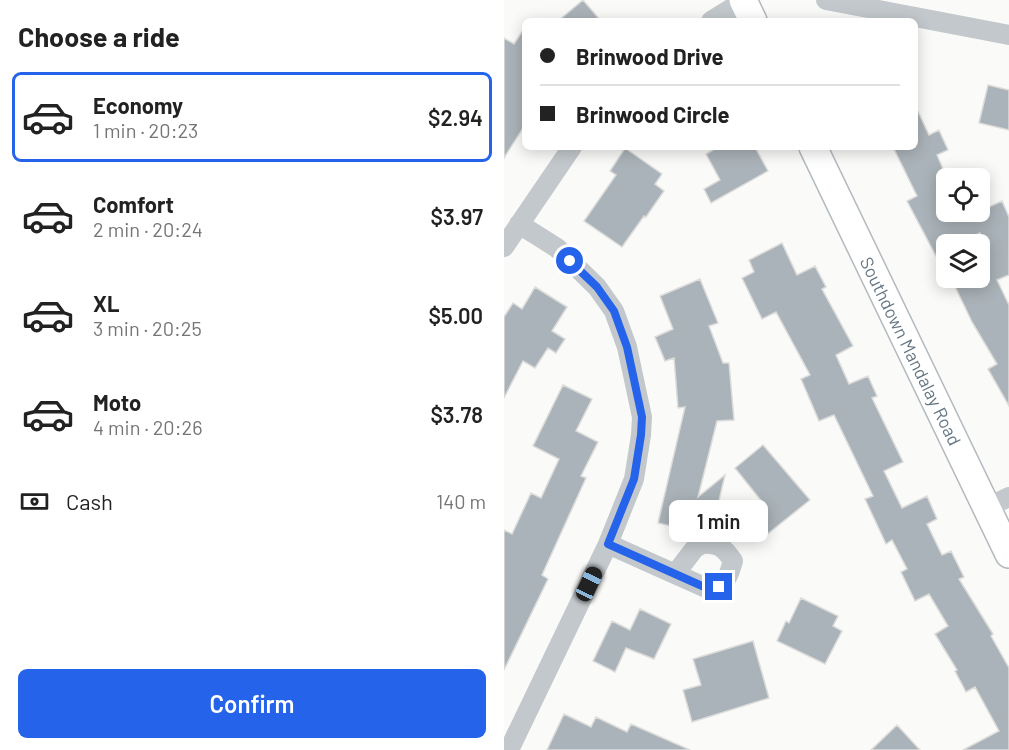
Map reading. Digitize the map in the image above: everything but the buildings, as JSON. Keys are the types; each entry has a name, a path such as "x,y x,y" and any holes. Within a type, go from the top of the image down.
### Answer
{"street":[{"path":"716,18 744,0 752,18"},
{"path":"826,0 1009,35"},
{"path":"504,247 570,150"},
{"name":"Southdown Mandalay Road","path":"815,150 998,502 1009,554"},
{"path":"509,750 608,544 634,479 642,417 627,347 614,311 597,287 557,248 519,224"},
{"path":"608,544 675,574"}],"route":[{"path":"570,261 597,287 614,311 627,347 642,417 634,479 608,544 711,590 719,587"}]}
